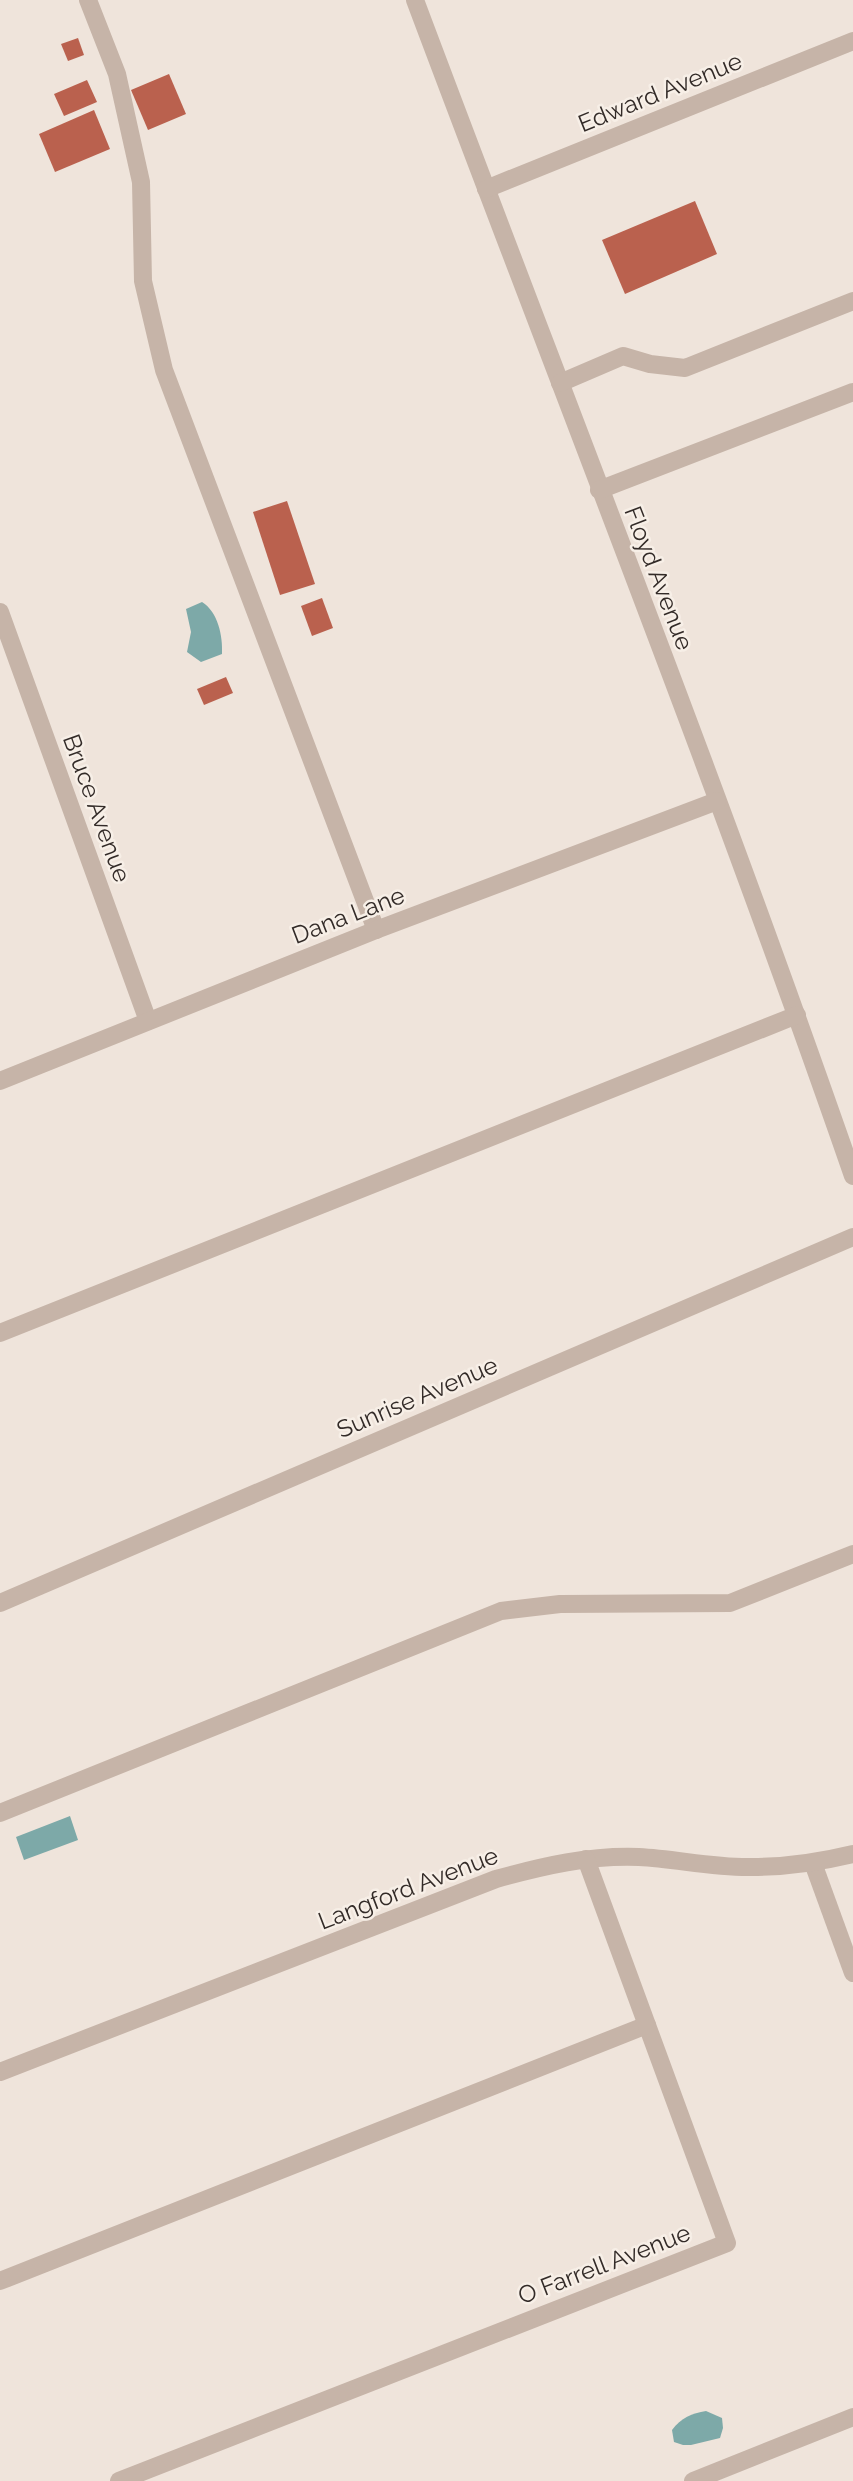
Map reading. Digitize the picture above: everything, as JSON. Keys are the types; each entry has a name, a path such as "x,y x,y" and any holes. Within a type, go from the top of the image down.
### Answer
{"street":[{"path":"88,0 117,74 141,182 143,281 164,370 376,930"},
{"name":"Floyd Avenue","path":"415,0 797,1015 853,1176"},
{"name":"Edward Avenue","path":"486,189 853,41"},
{"path":"560,383 623,356 650,364 685,368 853,300"},
{"path":"599,490 853,392"},
{"name":"Bruce Avenue","path":"0,612 148,1021"},
{"name":"Dana Lane","path":"0,1082 376,930 717,801"},
{"path":"0,1333 797,1015"},
{"name":"Sunrise Avenue","path":"0,1603 853,1237"},
{"path":"0,1813 501,1611 560,1604 730,1603 853,1554"},
{"name":"Langford Avenue","path":"0,2072 496,1879 551,1864 586,1859 638,1857 751,1868 813,1863 853,1854"},
{"name":"O Farrell Avenue","path":"119,2481 727,2243 586,1859"},
{"path":"813,1863 853,1973"},
{"path":"0,2281 647,2025"},
{"path":"693,2481 853,2417"}],"water":[{"path":"202,602 212,612 218,625 222,654 201,662 187,652 191,632 186,609"},
{"path":"70,1816 78,1840 24,1860 16,1837"},
{"path":"706,2411 722,2418 720,2438 691,2445 674,2442 672,2430 679,2422"}],"building":[{"path":"78,38 84,55 68,61 61,44"},
{"path":"169,74 186,114 148,130 131,90"},
{"path":"87,80 97,102 64,116 54,94"},
{"path":"94,110 110,149 55,172 39,134"},
{"path":"695,201 717,254 625,294 602,240"},
{"path":"287,501 315,584 280,595 253,512"},
{"path":"322,598 333,628 312,636 301,606"},
{"path":"226,677 233,693 204,705 197,689"}]}
